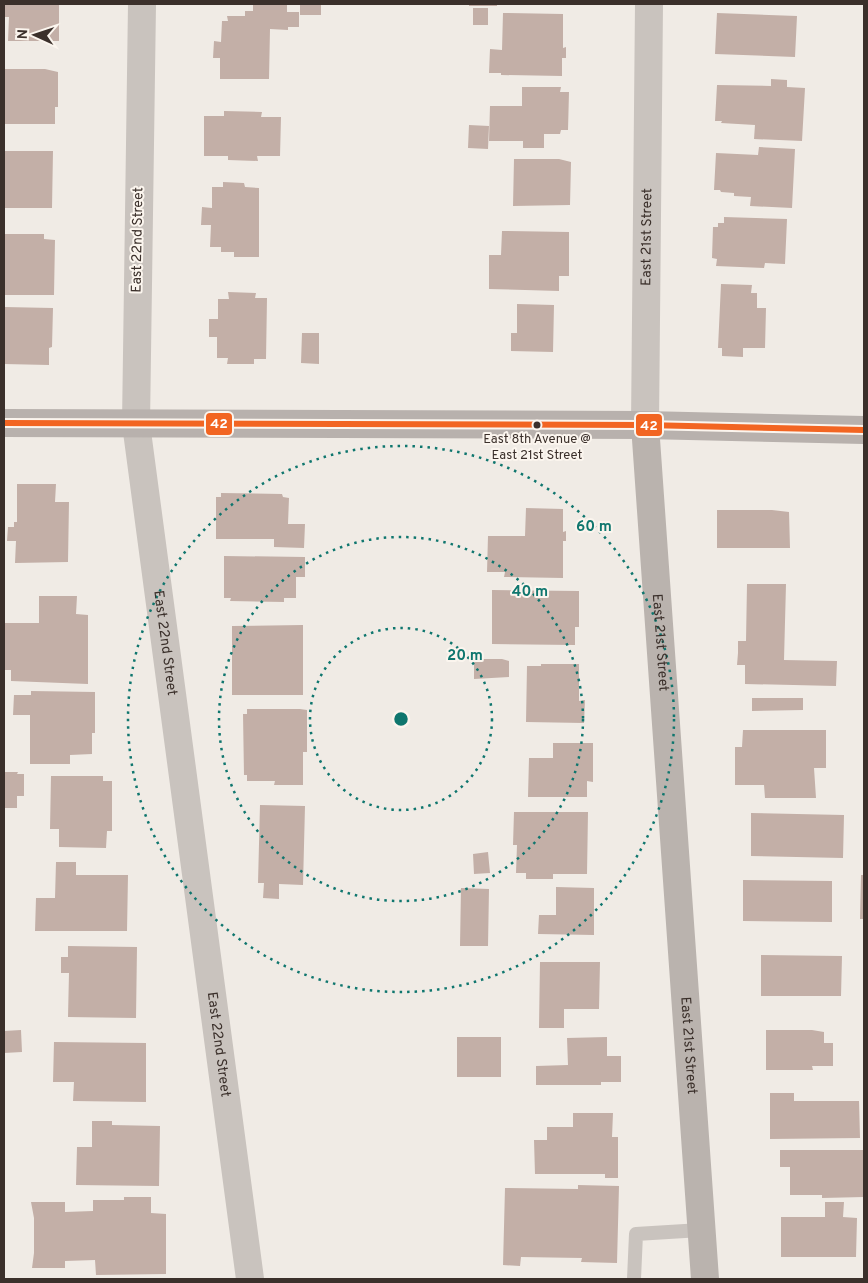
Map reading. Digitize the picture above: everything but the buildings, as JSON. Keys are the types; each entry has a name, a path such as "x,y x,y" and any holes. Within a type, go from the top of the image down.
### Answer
{"main road":[{"path":"4,423 644,425 864,430"},
{"name":"East 21st Street","path":"644,425 705,1279"}],"street":[{"name":"East 22nd Street","path":"142,4 136,424 250,1279"},
{"name":"East 21st Street","path":"644,425 649,4"}],"lane":[{"path":"634,1279 636,1234 701,1230"}],"transit line":[{"name":"42","path":"4,423 645,425 864,430"}],"place":[{"name":"East 8th Avenue @ East 21st Street","path":"537,425"}]}
